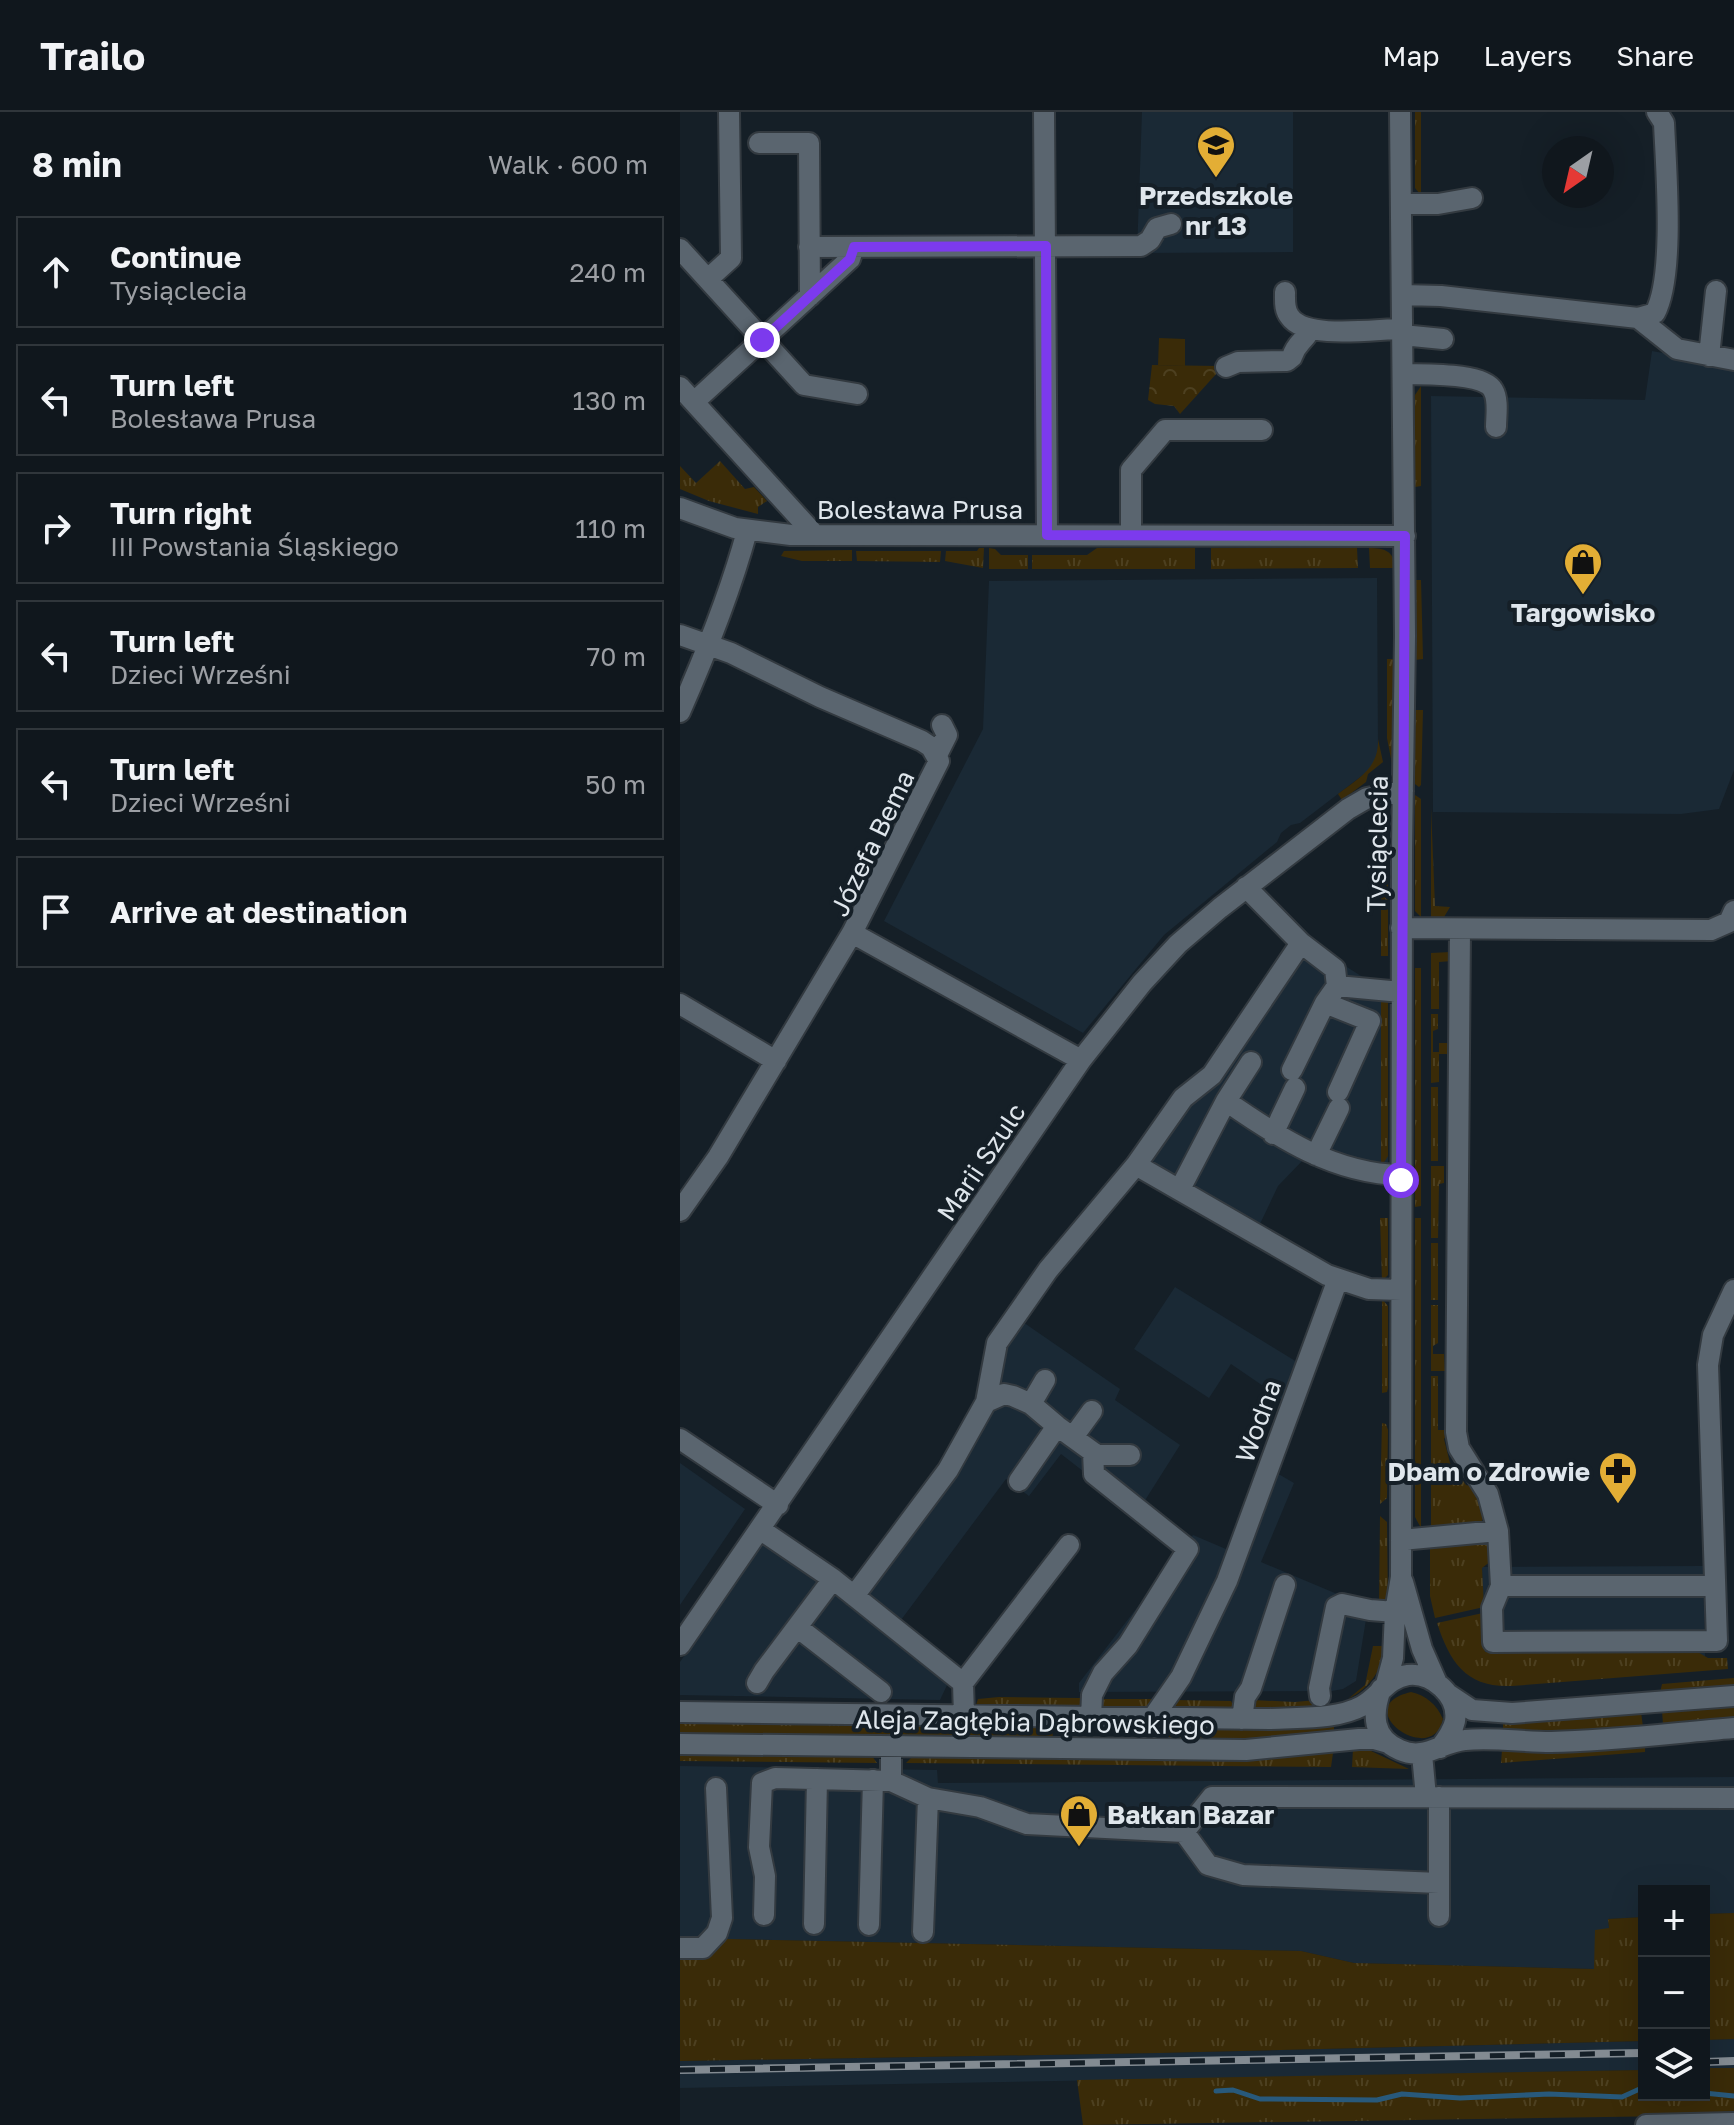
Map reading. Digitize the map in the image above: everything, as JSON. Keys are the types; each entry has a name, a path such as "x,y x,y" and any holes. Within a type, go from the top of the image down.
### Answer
{"street":[{"path":"708,279 731,258 729,112"},
{"path":"1044,112 1047,535"},
{"name":"Tysiąclecia","path":"1384,1687 1394,1651 1395,1612 1401,1577 1401,928 1405,536 1400,112"},
{"path":"1402,295 1441,296 1638,318 1655,313 1662,299 1667,220 1664,123 1657,112"},
{"path":"759,143 809,143 810,296"},
{"path":"1401,204 1438,204 1472,198"},
{"path":"809,247 1141,246 1150,240 1157,228 1171,224"},
{"path":"815,535 687,395 762,340 850,259 854,247"},
{"path":"680,249 804,385 857,394"},
{"path":"1709,356 1716,291"},
{"path":"1285,292 1286,310 1300,332"},
{"path":"1638,318 1677,349 1734,360"},
{"path":"1300,332 1402,332 1443,339"},
{"path":"1226,367 1238,362 1287,361 1292,357 1300,332"},
{"path":"1403,374 1474,378 1488,384 1495,392 1496,427"},
{"path":"1131,535 1131,470 1165,430 1262,430"},
{"name":"Bolesława Prusa","path":"680,508 747,531 815,535 1405,536"},
{"path":"680,712 734,580 747,531"},
{"name":"Józefa Bema","path":"680,635 731,653 820,697 922,741 937,755 938,767 852,933 1081,1060"},
{"path":"937,755 947,735 942,725"},
{"name":"Marii Szulc","path":"680,1645 1081,1060 1159,964 1198,926 1355,804 1375,796 1403,791"},
{"path":"1246,887 1301,943 1335,969 1331,995 1293,1079 1273,1134"},
{"path":"1401,928 1711,930 1722,927 1733,915"},
{"path":"1460,929 1456,1432 1459,1448 1488,1494 1498,1531 1501,1586 1492,1608 1493,1642 1717,1641 1725,1621 1715,1586 1708,1365 1713,1335 1734,1290"},
{"path":"680,1211 718,1157 852,933"},
{"path":"854,1596 948,1470 986,1402 997,1343 1048,1270 1136,1165 1183,1098 1212,1075 1301,943"},
{"path":"1331,995 1401,992"},
{"path":"1316,1155 1370,1021 1331,995"},
{"path":"680,1004 776,1061"},
{"path":"1180,1189 1226,1101 1251,1062"},
{"path":"1226,1101 1273,1134 1316,1155 1377,1175 1401,1175"},
{"path":"1136,1165 1338,1279 1369,1289 1401,1290"},
{"name":"Wodna","path":"1152,1719 1181,1677 1227,1581 1338,1279"},
{"path":"1031,1404 1045,1380"},
{"path":"986,1402 1004,1394 1031,1404 1097,1455 1130,1455"},
{"path":"1019,1481 1065,1432 1092,1411"},
{"path":"680,1439 778,1505"},
{"path":"1091,1718 1092,1695 1103,1673 1128,1645 1188,1549 1094,1474 1093,1452"},
{"path":"761,1530 833,1579 963,1683"},
{"path":"1401,1540 1498,1531"},
{"path":"964,1716 963,1683 1069,1545"},
{"name":"Tysiąclecia","path":"1401,1577 1422,1649 1442,1689"},
{"path":"757,1683 833,1579"},
{"path":"1242,1719 1245,1697 1251,1688 1285,1585"},
{"path":"1501,1586 1715,1586"},
{"path":"1320,1696 1336,1607 1342,1604 1395,1612"},
{"path":"797,1627 881,1692"},
{"path":"1734,1696 1498,1713 1472,1710 1428,1678 1411,1675 1395,1679 1384,1687 1375,1707 1379,1732 1388,1743 1407,1753 1431,1751 1463,1740 1574,1741 1734,1728"},
{"name":"Aleja Zagłębia Dąbrowskiego","path":"680,1712 1242,1719 1337,1714 1364,1705 1384,1687"},
{"path":"1431,1751 1450,1735 1455,1722 1455,1709 1442,1689"},
{"name":"Aleja Zagłębia Dąbrowskiego","path":"680,1744 1246,1750 1359,1739 1388,1743"},
{"path":"869,1925 882,1780 891,1746"},
{"path":"1431,1751 1439,1916"},
{"path":"764,1915 765,1876 759,1847 762,1783 775,1778 882,1780 928,1798 980,1807 1027,1824 1184,1832"},
{"path":"814,1924 817,1779"},
{"path":"680,1948 703,1948 717,1933 722,1918 716,1788"},
{"path":"1184,1832 1212,1797 1734,1798"},
{"path":"923,1932 928,1798"},
{"path":"1184,1832 1208,1865 1243,1875 1439,1883"},
{"path":"1646,2125 1734,2123"}],"shaded area":[{"name":"Przedszkole nr 13","path":"1142,112 1293,112 1293,252 1137,253"},
{"name":"Targowisko","path":"1652,351 1734,366 1734,770 1719,809 1681,814 1433,812 1431,396 1645,400"},
{"path":"1377,578 1378,750 1372,768 1300,823 1291,825 1281,833 1277,842 1164,935 1083,1033 884,921 983,729 989,581"},
{"path":"1301,938 1388,993 1388,1174 1304,1159 1278,1186 1259,1226 1141,1165"},
{"path":"1175,1287 1297,1362 1284,1403 1231,1364 1209,1398 1134,1349"},
{"path":"1017,1318 1120,1389 1115,1400 1180,1445 1137,1513 1061,1454 1029,1496 1006,1479 901,1620 957,1664 940,1700 680,1695 680,1662 772,1530 852,1586 996,1392 1003,1336"},
{"path":"680,1463 745,1509 680,1605"},
{"path":"1275,1472 1294,1483 1261,1562 1368,1607 1356,1681 1332,1691 1079,1692 1079,1683 1193,1535 1240,1555"},
{"path":"1703,1566 1705,1656 1483,1659 1482,1567"},
{"path":"680,1766 937,1770 938,1783 1734,1777 1734,1913 1710,1914 1710,1885 1638,1885 1638,1917 1608,1919 1609,1928 1595,1969 1354,1963 1301,1951 727,1939 707,1956 680,1957"},
{"path":"1734,2039 1734,2068 1710,2068 1710,2040"},
{"path":"1638,2041 1638,2070 680,2088 680,2061"}],"green space":[{"path":"1415,112 1421,112 1421,195 1415,188"},
{"path":"1159,338 1185,339 1185,366 1158,365"},
{"path":"1152,365 1217,366 1217,373 1180,414 1174,406 1148,400"},
{"path":"1421,386 1421,486 1415,487 1415,395"},
{"path":"720,461 745,489 754,487 767,501 758,507 758,514 709,501 680,489 680,466 696,483"},
{"path":"984,548 983,568 945,561 946,551 977,551"},
{"path":"989,548 1001,555 1028,555 1028,569 989,569"},
{"path":"1097,548 1195,548 1195,569 1032,569 1032,555 1087,555"},
{"path":"1211,548 1357,548 1358,568 1211,569"},
{"path":"1369,548 1388,552 1395,568 1370,568"},
{"path":"852,550 852,561 802,561 781,556 784,551"},
{"path":"856,551 941,551 940,562 857,561"},
{"path":"1415,580 1421,580 1423,659 1415,660"},
{"path":"1387,659 1395,659 1392,764 1387,738"},
{"path":"1415,710 1423,710 1419,787 1415,784"},
{"path":"1378,739 1383,762 1368,774 1366,782 1342,800 1338,794 1371,765"},
{"path":"1415,795 1421,799 1421,917 1415,911"},
{"path":"1431,808 1435,906 1450,907 1444,917 1431,921"},
{"path":"1381,818 1388,832 1388,956 1381,956"},
{"path":"1451,952 1452,961 1439,962 1439,1009 1431,1009 1431,953"},
{"path":"1415,968 1421,968 1421,1206 1415,1207"},
{"path":"1381,999 1388,1002 1388,1156 1381,1167"},
{"path":"1431,1014 1438,1014 1438,1029 1433,1031 1433,1052 1439,1052 1439,1043 1452,1043 1452,1054 1439,1054 1439,1082 1431,1083"},
{"path":"1431,1087 1438,1087 1438,1161 1431,1161"},
{"path":"1431,1166 1444,1166 1444,1183 1439,1184 1438,1238 1431,1238"},
{"path":"1380,1218 1388,1218 1388,1275 1382,1281"},
{"path":"1415,1218 1421,1218 1421,1528 1415,1517"},
{"path":"1431,1243 1438,1243 1438,1300 1431,1300"},
{"path":"1382,1299 1388,1306 1388,1388 1387,1392 1382,1393"},
{"path":"1431,1305 1438,1305 1438,1343 1433,1346 1433,1354 1444,1354 1445,1371 1431,1371"},
{"path":"1431,1376 1438,1376 1438,1430 1451,1430 1444,1439 1450,1463 1466,1485 1476,1487 1484,1517 1480,1524 1431,1530"},
{"path":"1382,1423 1388,1430 1387,1498 1380,1504"},
{"path":"1380,1516 1387,1522 1388,1601 1379,1607"},
{"path":"1485,1542 1489,1545 1491,1561 1482,1568 1484,1607 1435,1618 1430,1596 1430,1546"},
{"path":"1483,1613 1485,1652 1694,1650 1708,1658 1727,1658 1728,1669 1496,1686 1483,1683 1462,1670 1448,1650 1437,1623"},
{"path":"1373,1646 1388,1646 1374,1677 1356,1695 1348,1699 1365,1685"},
{"path":"1734,1678 1734,1687 1660,1693 1662,1684"},
{"path":"1411,1692 1430,1701 1443,1719 1436,1733 1425,1738 1399,1730 1390,1720 1387,1710 1393,1700"},
{"path":"1086,1698 1078,1707 976,1705 978,1699"},
{"path":"1098,1699 1161,1699 1145,1709 1100,1708"},
{"path":"1327,1699 1328,1705 1251,1709 1252,1700 1295,1702"},
{"path":"1174,1700 1231,1701 1235,1709 1168,1709"},
{"path":"1734,1704 1734,1720 1663,1725 1662,1710"},
{"path":"1641,1712 1643,1727 1576,1732 1503,1732 1503,1722"},
{"path":"680,1721 1052,1727 1053,1739 680,1735"},
{"path":"1334,1724 1334,1733 1254,1740 1172,1740 1166,1734 1170,1728 1247,1729"},
{"path":"1645,1744 1645,1752 1501,1763 1502,1750 1541,1751"},
{"path":"1353,1749 1369,1750 1409,1769 1352,1767"},
{"path":"680,1753 865,1755 872,1756 877,1763 680,1761"},
{"path":"1333,1753 1331,1767 906,1763 913,1756 1235,1760"},
{"path":"1734,1913 1734,2039 1710,2040 1710,1914"},
{"path":"1638,1917 1638,2041 680,2061 680,1957 707,1956 727,1939 1301,1951 1354,1963 1594,1969 1595,1930 1609,1928 1608,1919"},
{"path":"1710,2068 1734,2068 1734,2111 1670,2116 1083,2125 1077,2080 1638,2070 1638,2101 1710,2101"}],"waterway":[{"path":"1216,2091 1233,2090 1260,2099 1377,2100 1402,2094 1460,2098 1549,2094 1622,2097 1638,2090"},
{"path":"1710,2094 1734,2096"}],"railway":[{"path":"680,2070 1638,2053"},
{"path":"1710,2062 1734,2061"}],"place":[{"name":"Przedszkole nr 13","path":"1216,179"},
{"name":"Targowisko","path":"1583,596"},
{"name":"Dbam o Zdrowie","path":"1618,1505"},
{"name":"Bałkan Bazar","path":"1079,1848"}],"route":[{"path":"762,340 850,259 854,247 1046,246 1047,535 1405,536 1401,1180"}]}
